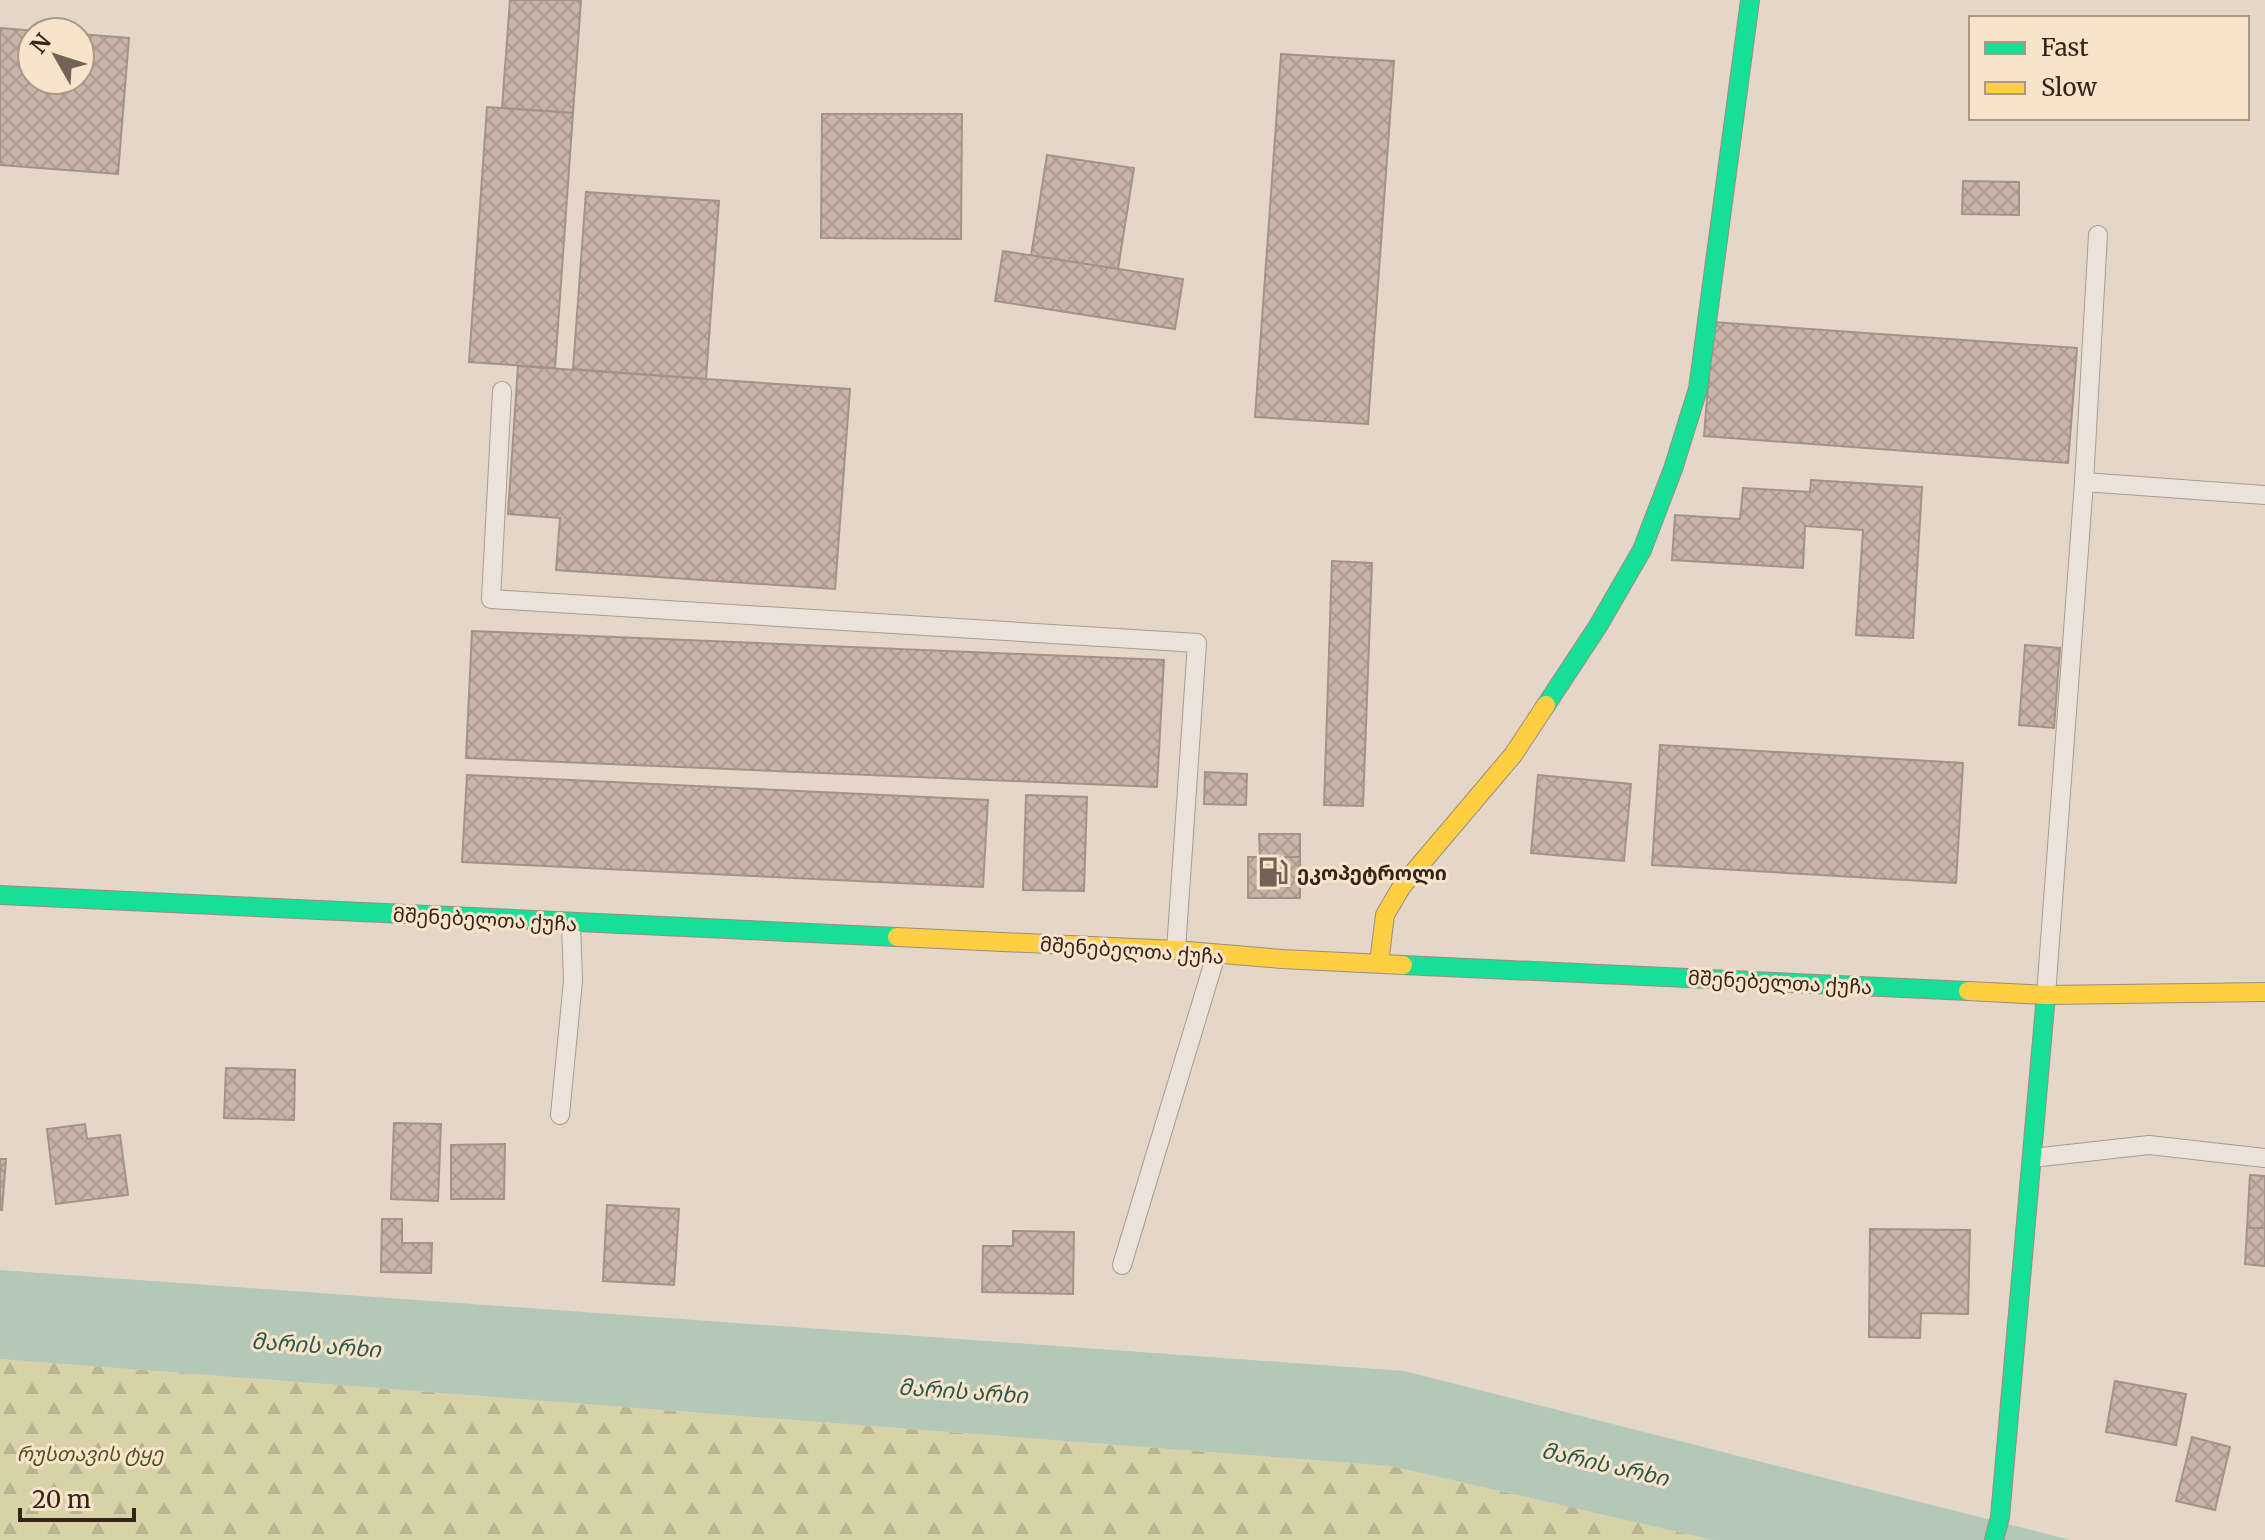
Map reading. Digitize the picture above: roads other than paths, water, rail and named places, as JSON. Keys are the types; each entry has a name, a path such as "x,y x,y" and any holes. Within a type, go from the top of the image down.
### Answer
{"main road":[{"path":"1379,963 1385,915 1402,886 1513,755 1598,626 1642,550 1698,389 1750,0"},
{"name":"მშენებელთა ქუჩა","path":"0,895 1176,950 1216,955 2046,995 2265,992"},
{"path":"1994,1540 2000,1517 2046,995"}],"lane":[{"path":"2046,995 2084,482 2098,235"},
{"path":"502,391 491,599 1197,643 1176,950"},
{"path":"2084,482 2265,495"},
{"path":"560,1115 573,981 571,923"},
{"path":"1122,1265 1216,955"},
{"path":"2032,1158 2149,1145 2265,1158"}],"water":[{"name":"მარის არხი","path":"0,1270 1404,1371 2070,1540 1713,1540 1391,1466 0,1359"}],"place":[{"name":"ეკოპეტროლი","path":"1273,872"}],"park label":[{"name":"რუსთავის ტყე","path":"90,1453"}]}
